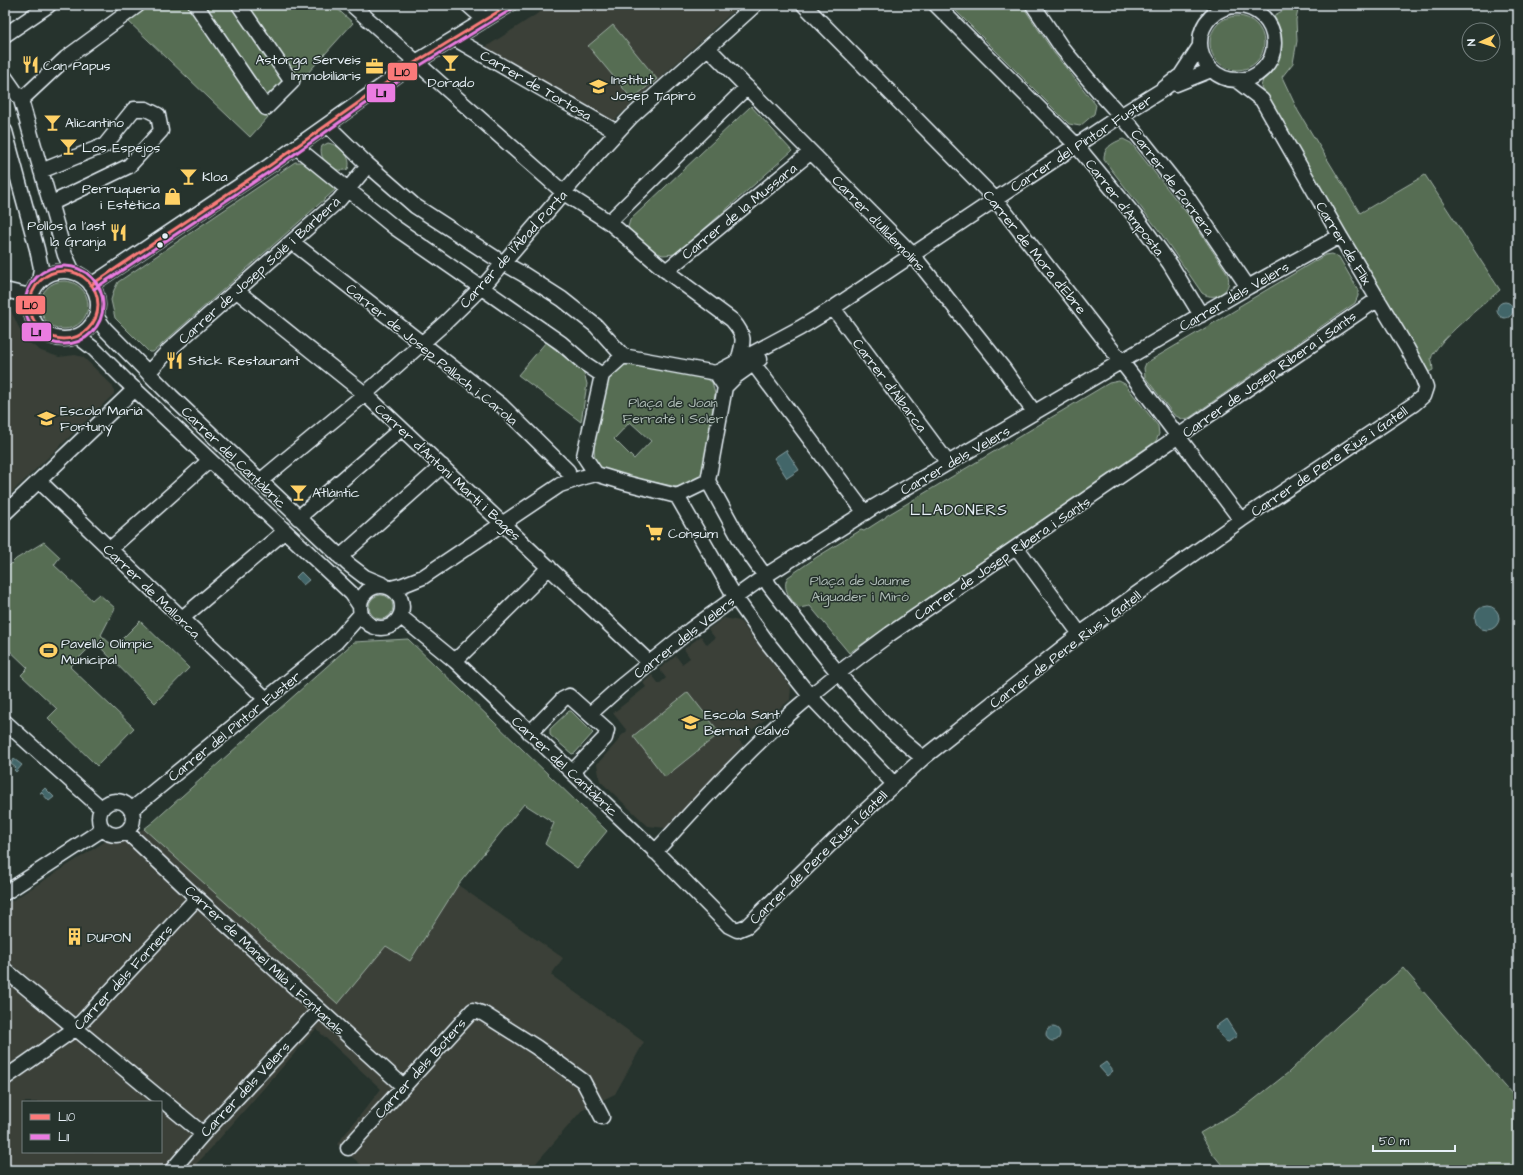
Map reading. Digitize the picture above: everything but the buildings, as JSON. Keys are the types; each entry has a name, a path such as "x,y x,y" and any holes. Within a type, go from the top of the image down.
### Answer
{"street":[{"path":"5,35 49,5"},
{"path":"21,100 66,58 138,5"},
{"path":"196,5 266,108 292,82 239,5"},
{"path":"352,5 564,193 609,222 666,271 732,320 741,330 744,344 738,361"},
{"path":"468,5 485,20"},
{"path":"91,285 328,126 416,62 509,5"},
{"name":"Carrer de l'Abad Porta","path":"260,481 365,394 446,322 482,287 631,117 755,5"},
{"name":"Carrer de Mora d'Ebre","path":"804,5 995,199 1122,362 1241,520"},
{"name":"Carrer d'Amposta","path":"936,5 1076,145 1138,220 1170,264 1202,315"},
{"name":"Carrer de Porrera","path":"1033,5 1062,48 1132,128 1187,197 1248,288"},
{"path":"1230,6 1246,7 1258,13 1268,24 1274,41 1272,54 1264,68 1258,74 1247,79 1236,80 1222,77 1211,70 1201,55 1200,37 1203,28 1217,8 1230,6"},
{"name":"Carrer de Tortosa","path":"455,38 617,132"},
{"name":"Carrer del Pintor Fuster","path":"716,373 800,328 833,308 1076,145 1162,90 1181,75 1200,46"},
{"name":"Carrer d'Ulldemolins","path":"708,48 912,254 1002,368 1034,412"},
{"name":"Carrer del Pintor Fuster","path":"1162,90 1211,70"},
{"name":"Carrer de Flix","path":"1258,74 1262,100 1340,236 1407,348 1422,376 1426,387"},
{"path":"5,77 21,100 65,255 74,272"},
{"name":"Carrer de Flix","path":"1236,80 1262,100"},
{"path":"609,222 747,87"},
{"path":"41,171 105,145 134,109 146,108 158,115 161,131 128,166 50,204"},
{"path":"328,126 368,166 415,206 562,299 596,326 623,356 716,373 724,387 708,481 743,545 765,576 769,585 806,633 852,689 885,725 923,758"},
{"path":"5,131 37,249 41,268 39,282"},
{"path":"296,147 400,231 561,343 602,376"},
{"name":"Carrer de la Mussara","path":"666,271 811,152"},
{"name":"Carrer de Josep Solé i Barberà","path":"148,374 169,350 339,200 368,166"},
{"name":"Carrer dels Velers","path":"590,714 650,663 735,597 765,576 865,513 1034,412 1340,236"},
{"name":"Carrer de Josep Pallach i Carola","path":"292,242 501,405 568,471"},
{"path":"54,272 74,272 83,277 91,285 97,298 96,316 87,330 77,336 64,339 58,338 43,331 35,322 31,312 30,296 44,277 54,272"},
{"path":"5,290 30,296"},
{"name":"Carrer d'Antoni Martí i Bages","path":"237,291 365,394 650,663"},
{"name":"Carrer de Josep Ribera i Sants","path":"655,852 743,759 793,711 838,672 890,634 1378,299"},
{"name":"Carrer d'Albarca","path":"833,308 948,463"},
{"name":"Carrer del Cantàbric","path":"96,316 105,329 148,374 298,518 340,557 365,577 387,587"},
{"name":"Carrer del Pintor Fuster","path":"724,387 736,376 800,328"},
{"name":"Carrer del Cantàbric","path":"77,336 94,349 352,594 363,615"},
{"path":"560,485 568,471 584,456 602,376 623,356"},
{"path":"753,363 865,513"},
{"name":"Carrer de Pere Rius i Gatell","path":"725,921 729,926 738,930 747,926 853,822 923,758 1080,634 1241,520 1414,404 1423,396 1426,387"},
{"path":"5,513 135,389"},
{"path":"298,518 401,429"},
{"path":"584,456 596,474"},
{"path":"109,550 210,460"},
{"path":"340,557 442,466"},
{"path":"423,577 408,594 394,624 385,628 374,627 363,615 361,599 367,591 374,586 387,587 402,585 423,577 560,485 596,474 677,496 708,481"},
{"name":"Carrer de Mallorca","path":"38,481 266,699"},
{"path":"677,496 735,597 767,642 810,696 894,784"},
{"path":"181,619 285,531"},
{"path":"1017,548 1080,634"},
{"path":"455,661 536,582 549,567"},
{"path":"387,587 398,594 401,610"},
{"name":"Carrer del Cantàbric","path":"401,610 572,772 725,921"},
{"name":"Carrer del Pintor Fuster","path":"132,810 336,642 363,615"},
{"path":"530,733 563,699 569,696 590,714 607,730 605,738 572,772"},
{"path":"5,722 101,808"},
{"path":"117,801 124,802 132,810 134,817 133,823 127,832 122,835 113,835 108,833 100,824 99,818 101,808 107,803 117,801"},
{"path":"5,893 103,829"},
{"name":"Carrer de Manel Milà i Fontanals","path":"127,832 403,1086"},
{"name":"Carrer dels Forners","path":"5,1078 76,1028 197,898"},
{"path":"5,970 202,1134"},
{"name":"Carrer dels Velers","path":"172,1170 202,1134 319,1010"},
{"name":"Carrer dels Boters","path":"348,1148 473,1010 491,1018 536,1047 583,1081 602,1117"}],"shaded area":[{"name":"Institut Josep Tapiró","path":"551,5 740,5 610,124 481,50"},
{"name":"Escola Marià Fortuny","path":"5,308 11,311 23,336 31,344 41,351 59,357 75,355 83,357 112,385 114,394 5,499"},
{"name":"Escola Sant Bernat Calvó","path":"724,618 740,621 791,687 790,700 739,740 743,745 666,828 648,826 600,781 597,764 627,731 613,713 646,687 643,683 652,675 659,684 666,678 659,669 676,656 682,664 690,658 684,649 701,636 707,645 715,638 708,629"},
{"path":"144,829 338,1003 386,946 410,961 458,885 563,958 551,975 644,1042 615,1094 583,1109 530,1170 367,1170 337,1144 381,1089 316,1029 190,1170 5,1170 5,905 109,839"}],"green space":[{"path":"150,5 333,5 353,23 250,137 127,20"},
{"path":"950,5 1022,5 1054,53 1096,105 1094,114 1080,126 1069,124"},
{"path":"1293,5 1299,5 1296,20 1297,41 1293,63 1282,77 1298,111 1360,213 1425,175 1500,290 1461,323 1441,343 1431,359 1433,370 1427,373 1261,87 1264,78 1278,53 1279,41 1273,16"},
{"path":"1232,16 1242,16 1252,20 1260,28 1264,38 1264,48 1260,58 1252,66 1242,70 1232,70 1222,66 1214,58 1210,48 1210,38 1214,28 1222,20"},
{"path":"613,25 657,79 632,99 588,46"},
{"path":"751,106 792,151 676,254 663,255 655,252 631,233 628,227 630,220"},
{"path":"1123,139 1131,143 1189,216 1226,271 1228,283 1223,292 1213,296 1207,296 1202,293 1160,232 1104,160 1105,152 1109,146"},
{"path":"328,143 336,146 344,152 349,160 348,169 338,170 328,165 322,156 321,151 322,146"},
{"path":"295,162 305,162 333,186 335,190 153,352 149,352 115,318 111,300 118,282"},
{"path":"1332,254 1339,257 1358,290 1358,296 1355,303 1189,418 1182,419 1174,415 1145,377 1144,368 1146,363 1325,255"},
{"path":"59,281 69,281 78,285 84,291 87,296 87,314 78,325 69,329 59,329 50,325 44,319 40,310 40,300 44,291 50,285"},
{"path":"546,342 584,373 587,384 581,422 518,375"},
{"name":"Plaça de Joan Ferraté i Soler","path":"637,364 698,375 712,382 715,394 704,468 696,482 678,487 608,473 595,462 594,445 603,395 609,375 622,365","holes":["630,422 651,441 634,459 614,439"]},
{"name":"Plaça de Jaume Aiguader i Miró","path":"1119,381 1125,384 1158,426 1159,434 1156,441 849,653 810,606 799,608 790,598 786,590 786,581 788,577 817,557 861,530 864,531 886,516 1109,383"},
{"name":"Pavelló Olímpic Municipal","path":"44,542 60,557 54,565 92,600 99,594 115,608 101,635 114,647 140,621 189,668 155,703 95,642 70,667 134,728 97,766 48,718 57,709 21,675 28,668 5,646 5,570 16,559"},
{"path":"381,595 390,598 393,607 390,616 381,619 372,616 369,607 372,598"},
{"path":"408,639 607,831 577,868 545,844 554,823 524,804 458,885 410,961 386,946 338,1004 144,829 354,642"},
{"path":"688,692 720,733 665,777 633,736"},
{"path":"569,711 571,711 593,733 575,753 572,754 550,735 550,729"},
{"path":"1403,968 1518,1101 1518,1170 1226,1170 1212,1153 1200,1133 1246,1106 1289,1072 1339,1024"}],"water":[{"path":"1505,302 1512,307 1513,310 1508,317 1505,318 1498,313 1497,310 1502,303"},
{"path":"786,450 799,470 787,478 774,458"},
{"path":"301,572 309,580 303,585 296,577"},
{"path":"1487,606 1492,607 1498,613 1498,623 1492,629 1487,630 1482,629 1476,623 1475,618 1476,613 1482,607"},
{"path":"14,759 22,765 16,772 14,770 16,768 11,764"},
{"path":"45,788 54,797 49,801 42,793 40,793"},
{"path":"1226,1019 1237,1036 1227,1043 1215,1027"},
{"path":"1050,1027 1056,1027 1060,1031 1060,1037 1056,1041 1050,1041 1046,1037 1046,1031"},
{"path":"1106,1062 1113,1071 1107,1076 1099,1067"}],"transit line":[{"name":"L10","path":"91,285 269,166 416,62 509,5"},
{"name":"L11","path":"94,289 272,170 419,66 512,9"},
{"name":"L11","path":"64,266 79,269 86,273 96,283 100,290 103,305 100,320 96,327 86,337 79,341 64,344 49,341 42,337 32,327 28,320 25,305 28,290 32,283 42,273 49,269 64,266"},
{"name":"L10","path":"64,271 77,274 88,281 95,292 98,305 95,318 88,329 77,336 64,339 51,336 40,329 33,318 30,305 33,292 40,281 51,274 64,271"}],"place":[{"name":"Dorado","path":"451,62"},
{"name":"Can Papus","path":"30,65"},
{"name":"Astorga Serveis Immobiliaris","path":"374,67"},
{"name":"Institut Josep Tapiró","path":"598,87"},
{"name":"Alicantino","path":"52,122"},
{"name":"Los Espejos","path":"69,147"},
{"name":"Kloa","path":"189,176"},
{"name":"Perruqueria i Estètica","path":"173,196"},
{"name":"Pollos a l’ast la Granja","path":"119,233"},
{"name":"Stick Restaurant","path":"175,360"},
{"name":"Escola Marià Fortuny","path":"47,418"},
{"name":"Atlàntic","path":"299,492"},
{"name":"Consum","path":"655,533"},
{"name":"Pavelló Olímpic Municipal","path":"48,651"},
{"name":"Escola Sant Bernat Calvó","path":"691,722"},
{"name":"DUPON","path":"74,937"}],"district":[{"name":"LLADONERS","path":"959,510"}]}
